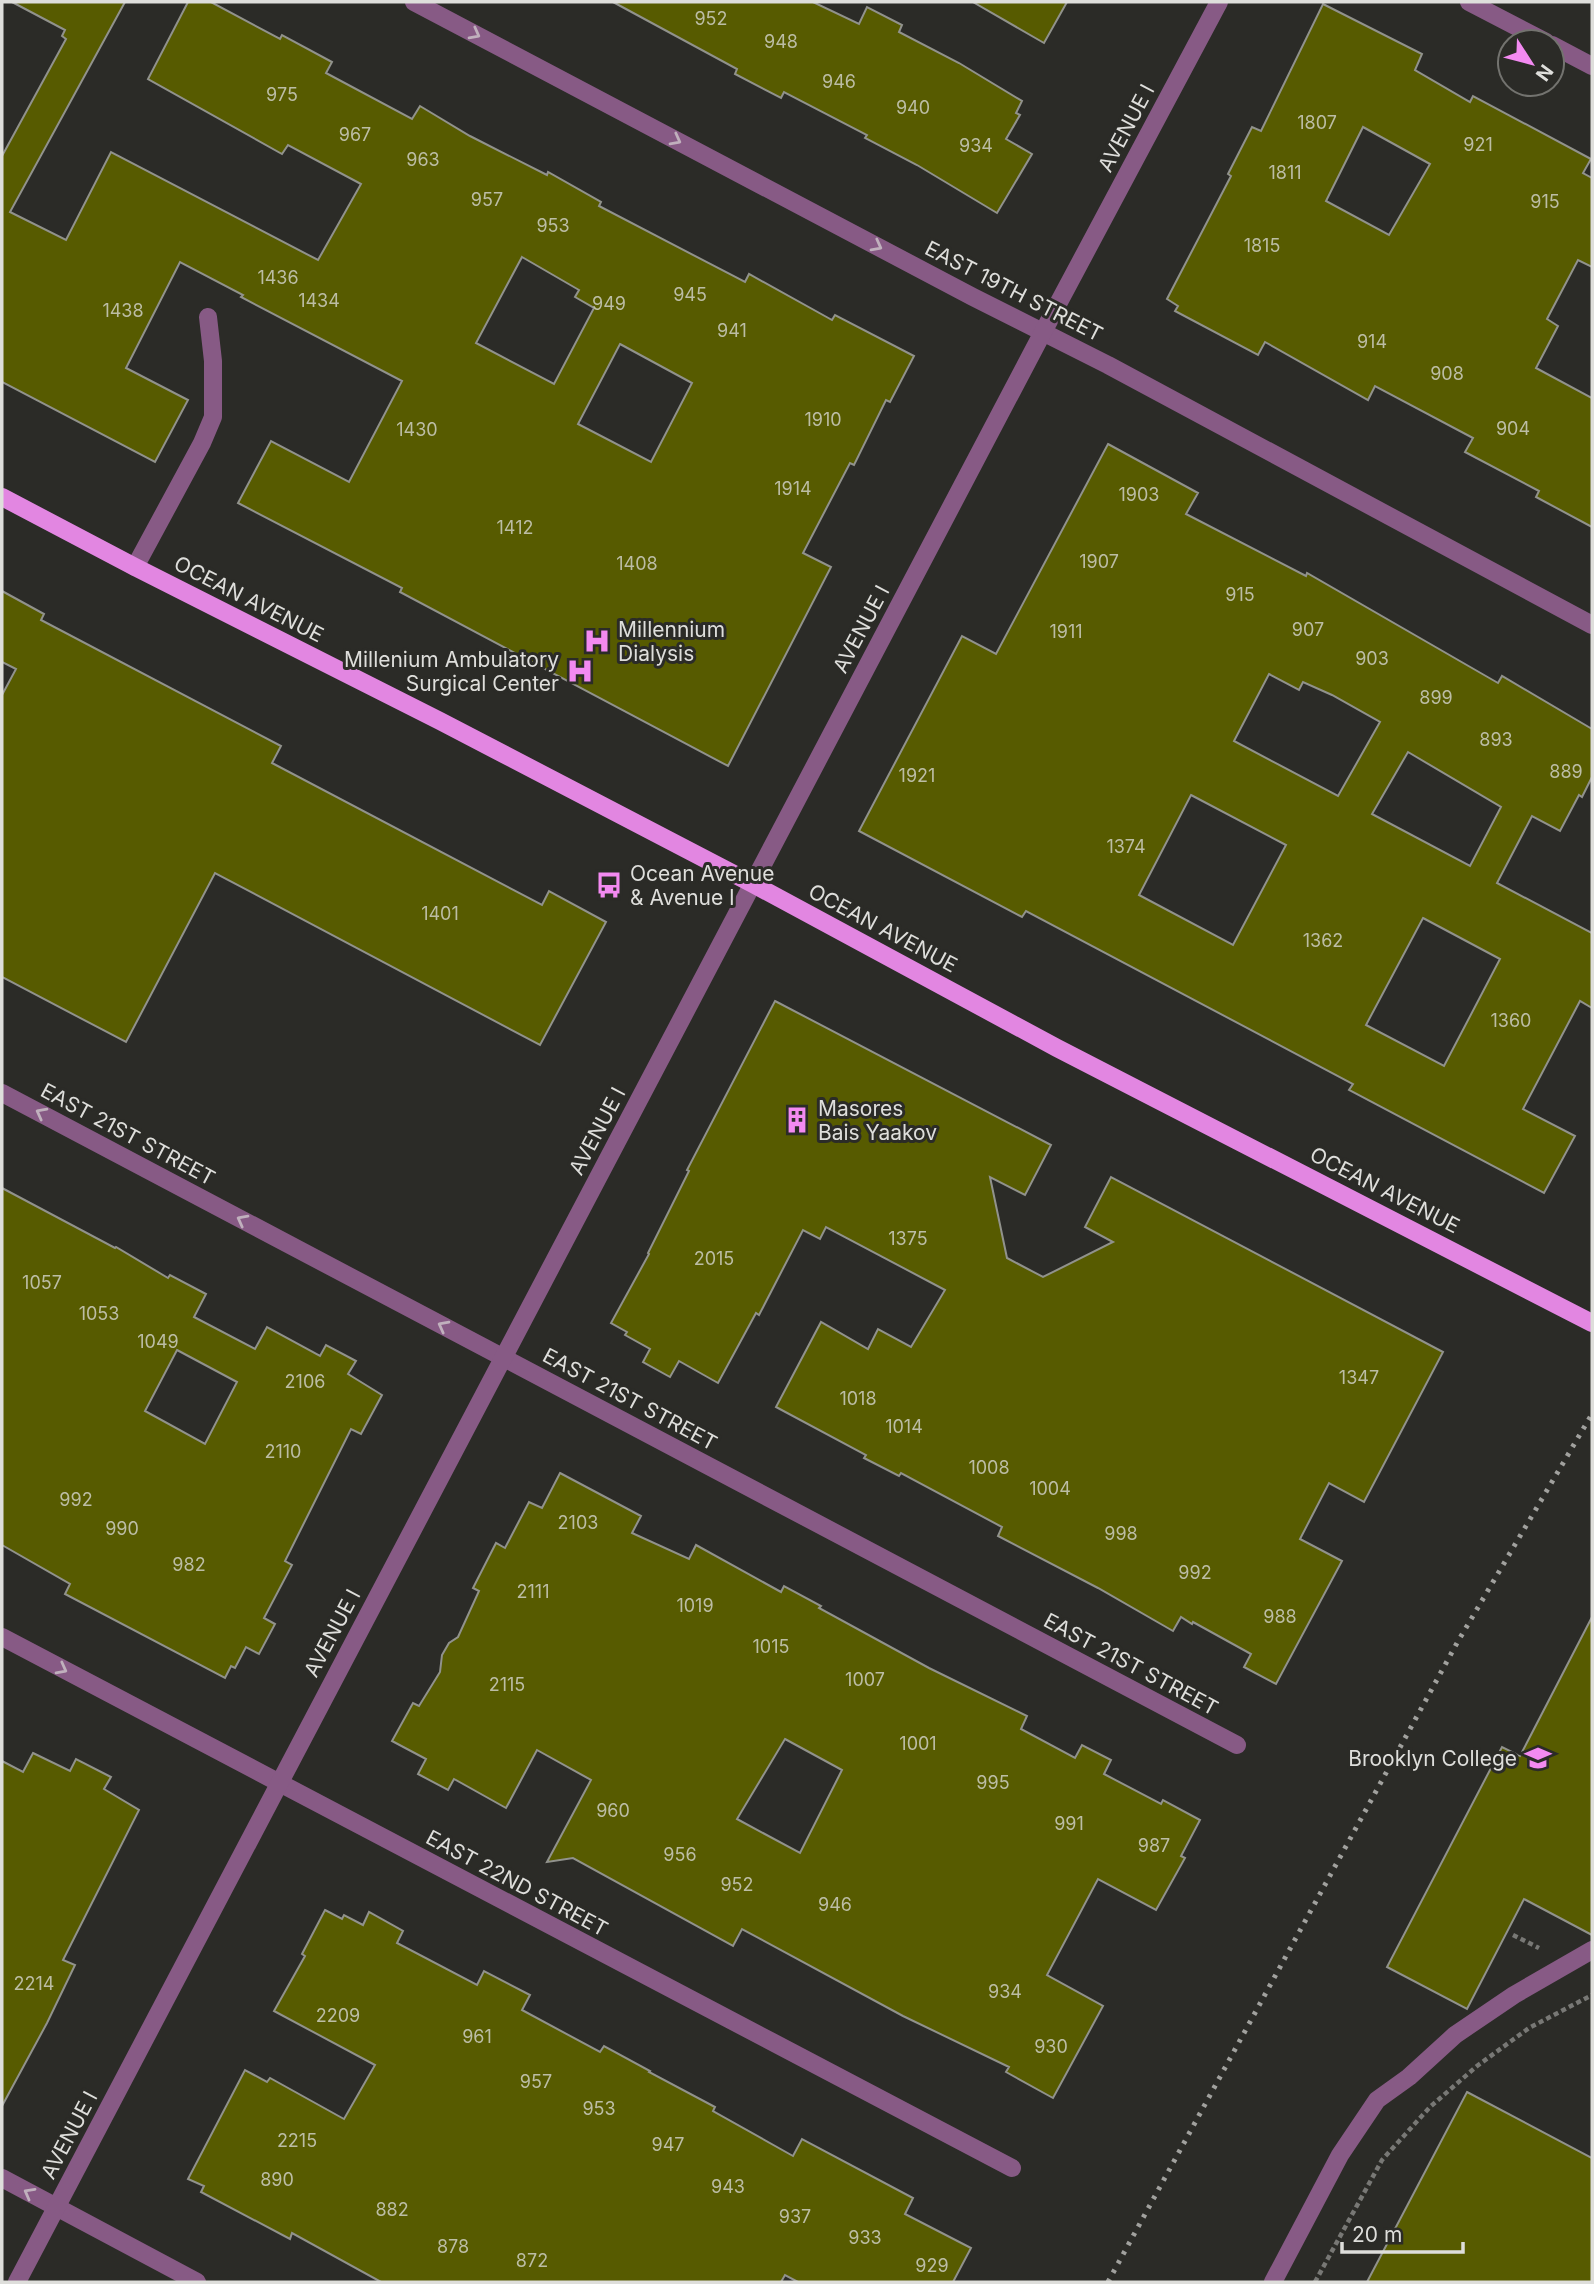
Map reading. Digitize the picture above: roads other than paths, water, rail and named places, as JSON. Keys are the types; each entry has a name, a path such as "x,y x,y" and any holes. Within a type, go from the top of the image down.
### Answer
{"main road":[{"name":"OCEAN AVENUE","path":"2,497 440,721 753,884 1058,1048 1592,1323"}],"street":[{"name":"EAST 19TH STREET","path":"414,2 1592,625"},
{"name":"AVENUE I","path":"17,2282 1042,332 1219,2"},
{"path":"1469,2 1519,28"},
{"path":"1566,52 1592,66"},
{"path":"135,567 202,443 212,417 213,361 208,317"},
{"name":"EAST 21ST STREET","path":"2,1093 1237,1745"},
{"name":"EAST 22ND STREET","path":"2,1637 1012,2168"},
{"path":"1273,2282 1340,2155 1377,2101 1409,2077 1455,2035 1514,1995 1592,1950"},
{"path":"2,2178 197,2282"}],"railway":[{"path":"1108,2282 1457,1643 1592,1414"}],"place":[{"name":"Millennium Dialysis","path":"597,641"},
{"name":"Millenium Ambulatory Surgical Center","path":"580,671"},
{"name":"Ocean Avenue & Avenue I","path":"609,885"},
{"name":"Masores Bais Yaakov","path":"797,1120"},
{"name":"Brooklyn College","path":"1538,1758"}]}
